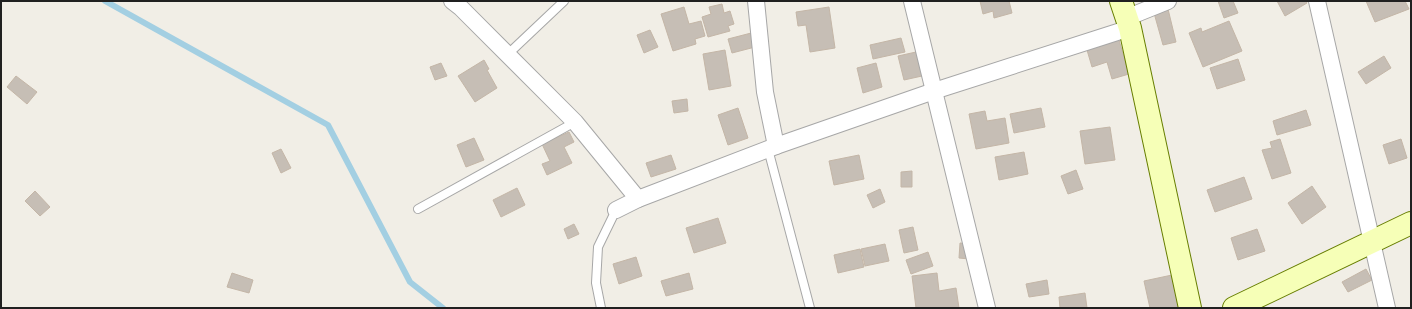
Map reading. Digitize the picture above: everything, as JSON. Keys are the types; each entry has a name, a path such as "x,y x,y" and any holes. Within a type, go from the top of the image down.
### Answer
{"street":[{"path":"452,1 508,54 575,122 638,199"},
{"path":"756,1 772,147"},
{"path":"912,1 987,308"},
{"path":"616,210 638,199 772,147 934,91 1125,16 1168,1"},
{"path":"1317,1 1387,308"},
{"path":"1125,16 1190,308"},
{"path":"1234,308 1411,222"}],"lane":[{"path":"508,54 564,1"},
{"path":"418,209 575,122"},
{"path":"772,147 810,308"},
{"path":"601,308 596,283 598,247 616,210"}],"building":[{"path":"980,1 1009,1 1012,13 994,18 993,11 983,14"},
{"path":"1218,1 1233,1 1238,13 1224,18"},
{"path":"1277,1 1306,1 1307,3 1285,16"},
{"path":"1366,1 1405,1 1409,9 1375,22"},
{"path":"722,4 724,13 730,11 734,24 728,26 730,31 708,37 702,17 711,14 709,7"},
{"path":"684,7 689,24 701,21 705,36 695,39 696,44 673,51 661,14"},
{"path":"829,7 835,48 810,52 806,25 798,26 796,12"},
{"path":"1168,9 1176,42 1163,45 1154,13"},
{"path":"1229,21 1242,51 1203,67 1189,33 1201,28 1202,32"},
{"path":"650,30 658,47 644,53 637,35"},
{"path":"755,32 759,46 732,53 728,39"},
{"path":"901,38 905,52 873,59 870,45"},
{"path":"1119,40 1129,74 1112,79 1107,62 1092,67 1087,50"},
{"path":"725,50 731,86 709,90 703,54"},
{"path":"916,52 922,76 904,80 898,56"},
{"path":"1384,56 1391,68 1366,84 1358,72"},
{"path":"1238,59 1245,80 1217,89 1210,68"},
{"path":"484,60 489,69 487,70 497,88 475,102 458,76"},
{"path":"441,63 447,76 435,80 430,67"},
{"path":"876,63 882,87 863,93 857,68"},
{"path":"16,76 37,92 27,104 7,87"},
{"path":"687,99 688,111 674,113 672,101"},
{"path":"738,108 748,138 728,145 718,115"},
{"path":"1041,108 1045,127 1014,133 1010,114"},
{"path":"1306,110 1311,125 1277,135 1273,121"},
{"path":"985,111 987,121 1005,118 1009,143 976,149 969,114"},
{"path":"1110,127 1115,160 1085,164 1080,131"},
{"path":"569,132 574,142 564,147 572,163 547,175 542,164 550,161 542,144"},
{"path":"474,138 484,160 466,167 457,145"},
{"path":"1280,139 1291,173 1272,179 1262,150 1272,148 1270,142"},
{"path":"1401,139 1407,158 1389,164 1383,145"},
{"path":"281,149 291,168 281,173 272,153"},
{"path":"1024,152 1028,174 999,180 995,157"},
{"path":"671,155 676,169 651,177 646,163"},
{"path":"859,155 864,179 834,185 829,161"},
{"path":"1076,170 1083,189 1068,194 1061,176"},
{"path":"912,171 912,187 901,187 901,172"},
{"path":"1244,177 1252,199 1215,212 1207,190"},
{"path":"1312,186 1326,207 1302,224 1288,203"},
{"path":"517,188 525,205 501,217 493,200"},
{"path":"880,189 885,202 873,208 867,195"},
{"path":"35,191 50,207 40,216 25,201"},
{"path":"718,218 726,243 694,253 686,228"},
{"path":"574,224 579,234 568,239 564,229"},
{"path":"913,227 918,250 904,253 899,230"},
{"path":"1257,229 1265,251 1238,260 1231,238"},
{"path":"960,243 970,244 969,259 959,258"},
{"path":"885,244 889,261 865,266 861,249"},
{"path":"860,249 864,267 838,273 834,255"},
{"path":"928,252 933,266 911,274 906,260"},
{"path":"636,257 642,276 619,284 613,264"},
{"path":"1366,269 1372,280 1348,292 1342,282"},
{"path":"232,273 253,280 249,293 227,287"},
{"path":"689,273 693,289 666,296 661,281"},
{"path":"937,273 939,291 956,288 959,308 916,308 912,276"},
{"path":"1172,275 1179,308 1150,308 1144,281"},
{"path":"1047,280 1049,294 1029,297 1026,284"},
{"path":"1085,293 1087,308 1060,308 1059,297"}],"waterway":[{"path":"105,1 328,125 410,282 443,308"}]}
